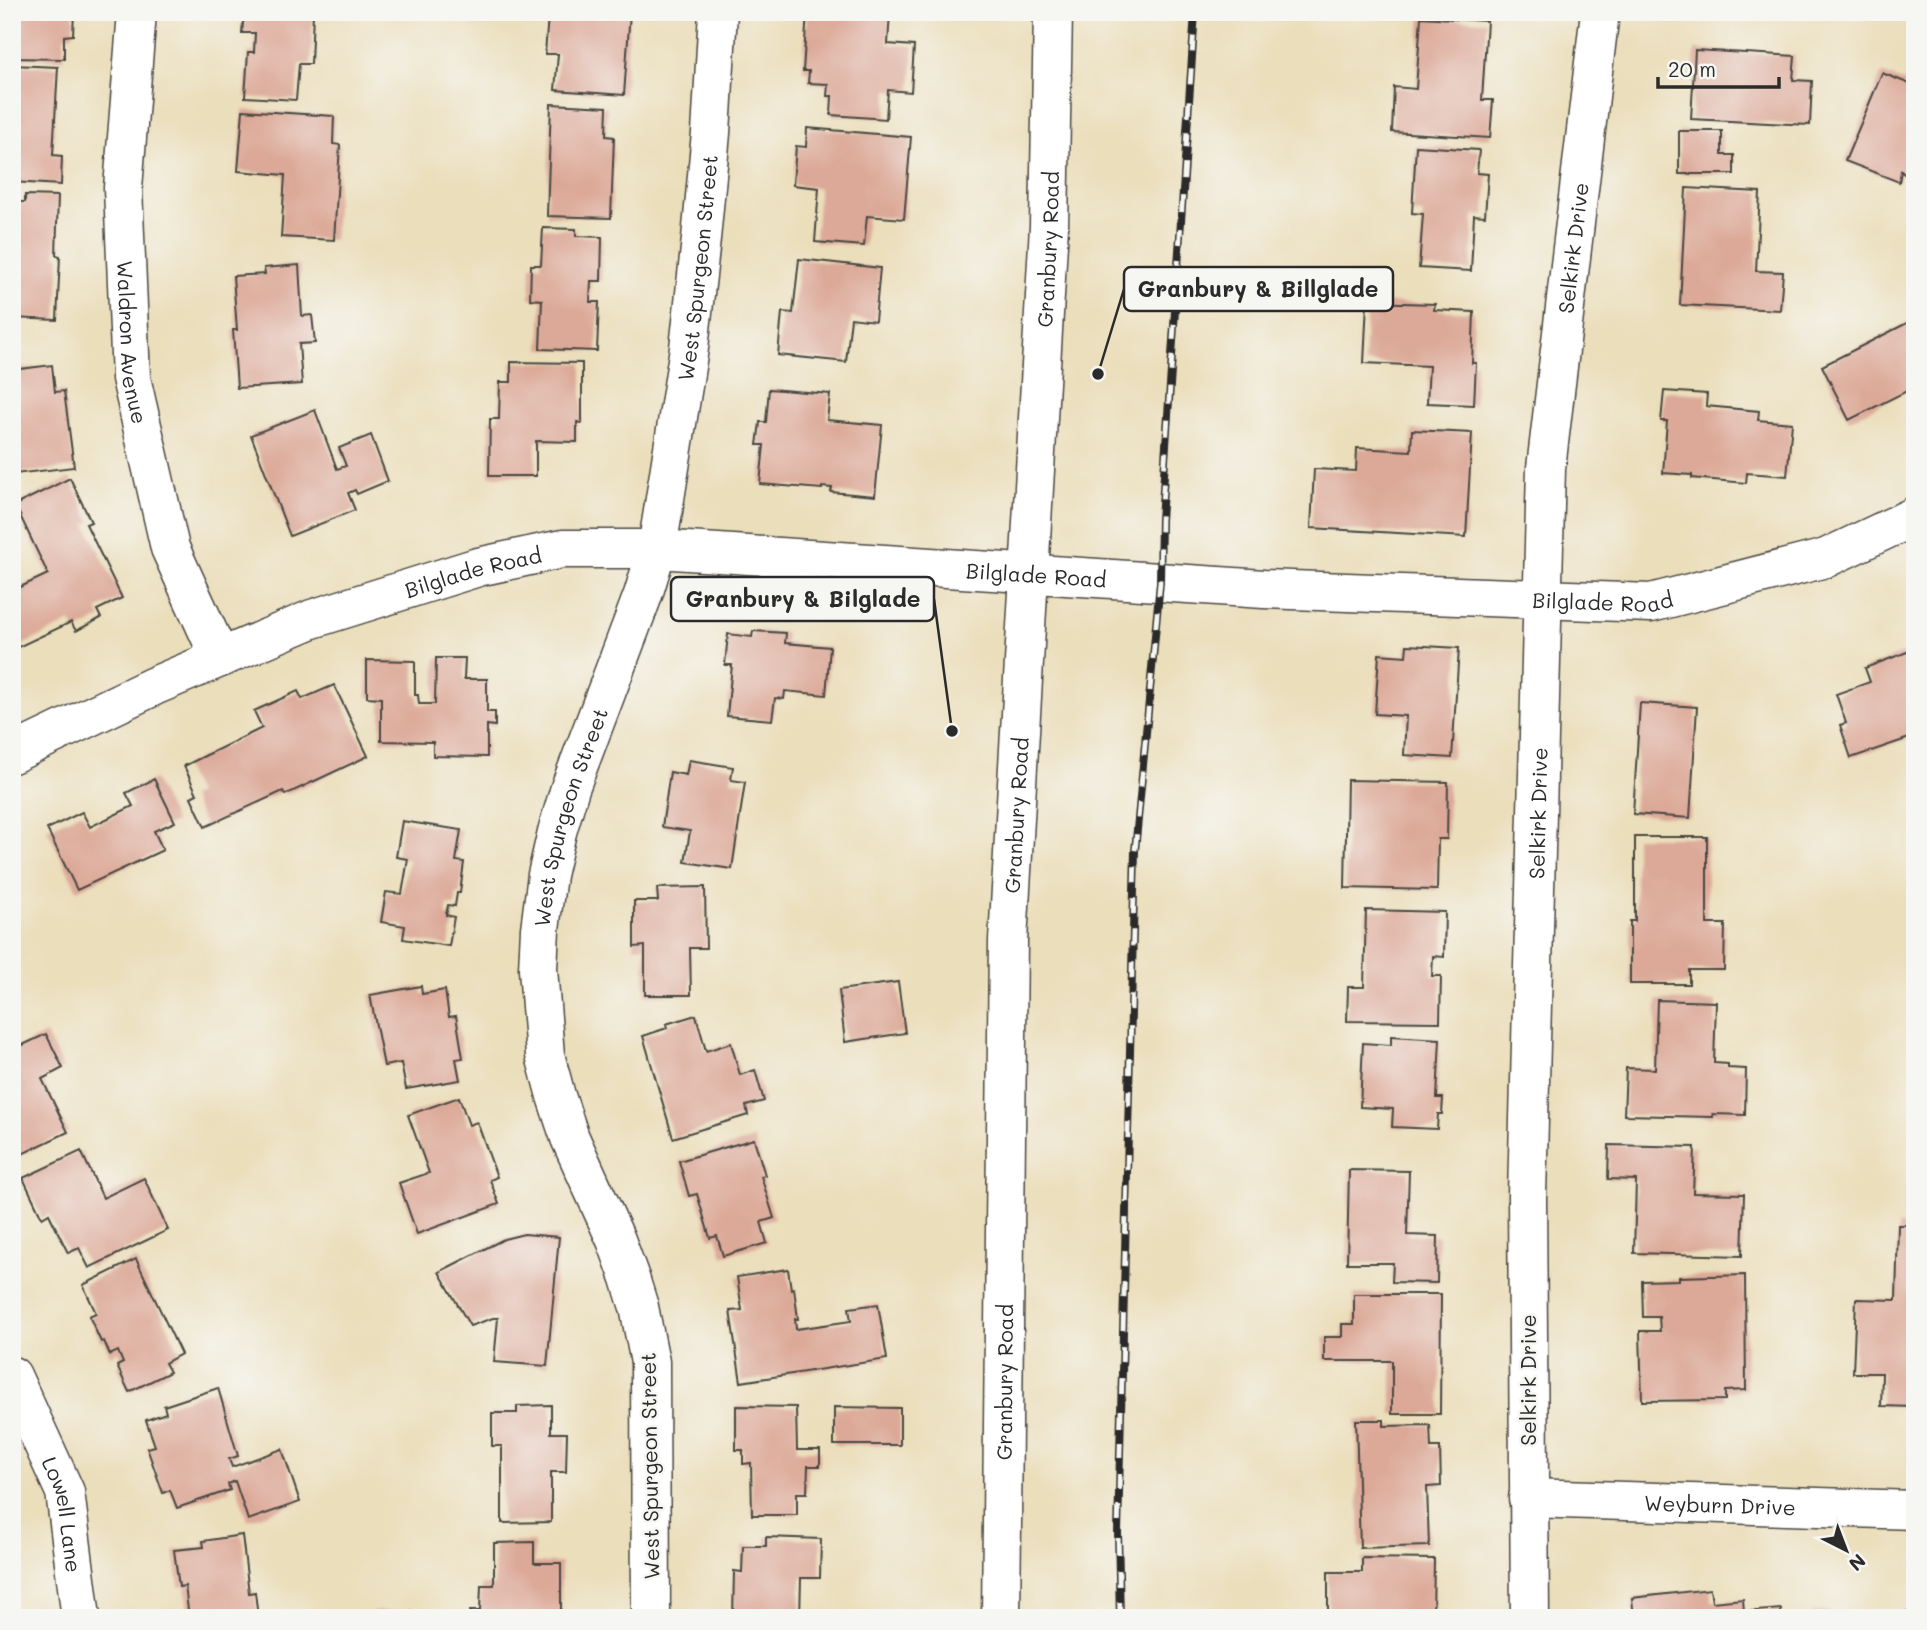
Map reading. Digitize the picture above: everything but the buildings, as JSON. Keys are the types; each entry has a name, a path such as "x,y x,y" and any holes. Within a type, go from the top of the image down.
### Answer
{"street":[{"name":"Waldron Avenue","path":"136,12 123,188 131,378 170,548 220,659"},
{"name":"West Spurgeon Street","path":"651,1618 650,1362 630,1278 616,1240 570,1138 556,1096 545,1055 538,969 547,875 556,832 570,788 635,619 657,549 689,348 702,239 718,12"},
{"name":"Granbury Road","path":"1001,1618 1008,941 1049,226 1053,12"},
{"name":"Selkirk Drive","path":"1530,1618 1527,1196 1546,468 1600,12"},
{"name":"Bilglade Road","path":"12,754 154,686 312,618 478,567 562,549 657,549 1264,589 1651,603 1826,558 1915,516"},
{"name":"Lowell Lane","path":"12,1376 65,1492 81,1618"},
{"name":"Weyburn Drive","path":"1528,1498 1915,1510"}],"railway":[{"path":"1120,1618 1118,1533 1135,851 1160,582 1161,520 1195,12"}],"place":[{"name":"Granbury & Billglade","path":"1098,374"},
{"name":"Granbury & Bilglade","path":"952,731"}]}
